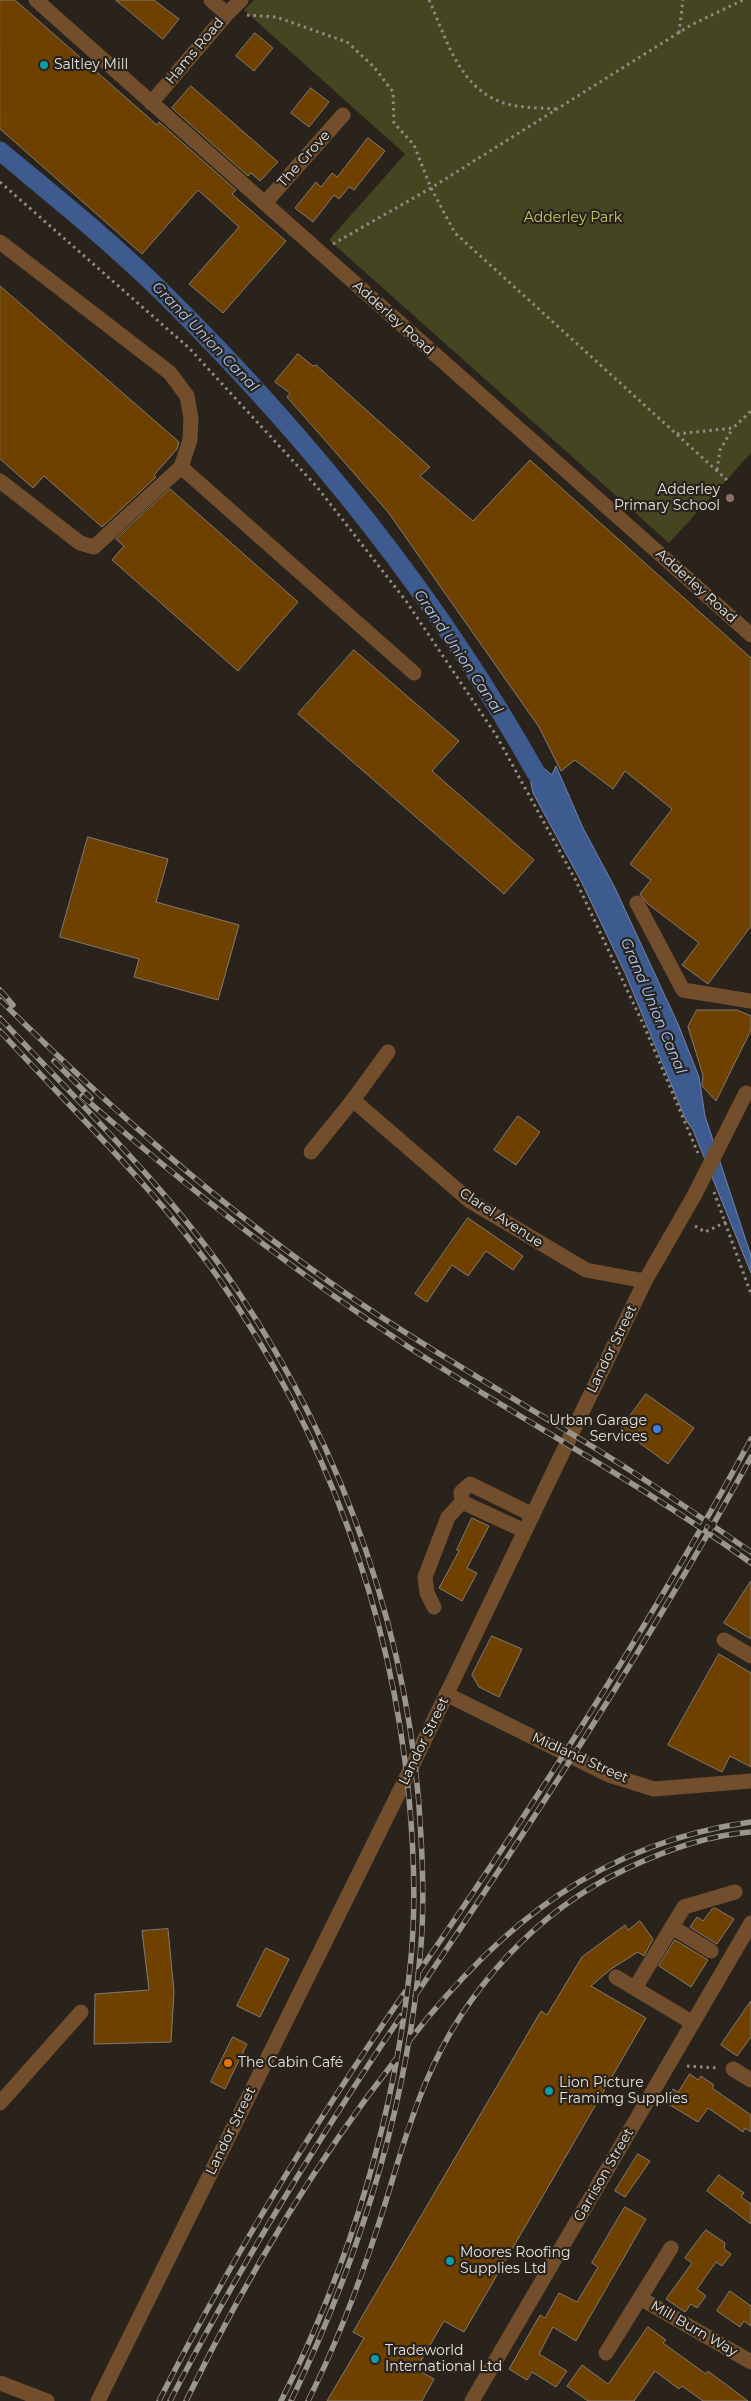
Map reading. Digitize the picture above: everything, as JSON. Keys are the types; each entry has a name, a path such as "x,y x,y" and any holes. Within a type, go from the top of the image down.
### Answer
{"street":[{"name":"Adderley Road","path":"36,0 751,635"},
{"path":"211,0 226,14"},
{"name":"Hams Road","path":"151,104 226,14 241,0"},
{"name":"The Grove","path":"264,203 343,115"},
{"path":"0,242 170,373 187,396 191,418 190,440 181,467 94,547 80,544 0,481"},
{"path":"181,467 414,674"},
{"path":"637,903 683,990 751,1001"},
{"path":"311,1152 353,1100 388,1052"},
{"name":"Landor Street","path":"98,2401 446,1694 645,1280 694,1196 749,1088"},
{"name":"Clarel Avenue","path":"353,1100 470,1201 586,1270 645,1280"},
{"path":"434,1607 427,1592 425,1577 448,1517 462,1502 461,1492 470,1484 533,1515"},
{"path":"462,1502 525,1531"},
{"path":"724,1640 751,1656"},
{"name":"Midland Street","path":"446,1694 609,1775 654,1789 751,1781"},
{"path":"635,1988 684,1907 735,1892"},
{"name":"Garrison Street","path":"472,2401 751,1923"},
{"path":"672,1927 711,1951"},
{"path":"616,1977 693,2023"},
{"path":"0,2103 81,2012"},
{"path":"733,2069 751,2079"},
{"path":"640,2298 671,2248"},
{"name":"Mill Burn Way","path":"606,2353 640,2298 751,2362"},
{"path":"0,2383 47,2401"}],"path":[{"path":"430,0 455,61 480,93 511,105 558,109"},
{"path":"679,33 683,0"},
{"path":"319,252 431,188 679,33 743,0"},
{"path":"226,14 276,17 347,42 374,67 392,92 394,123 414,145 431,188 455,233 727,480"},
{"path":"0,182 189,348 317,487 406,601 496,735 575,879 645,1028 702,1162"},
{"path":"717,471 720,450 733,428 751,411"},
{"path":"677,434 733,428"},
{"path":"712,1188 751,1294"},
{"path":"682,1218 705,1232 726,1222"},
{"path":"671,2059 695,2068 733,2069"}],"green space":[{"name":"Adderley Park","path":"254,0 751,0 751,453 669,543 329,240 405,154 244,10"}],"water":[{"path":"528,749 540,765 552,775 556,766 583,828 615,888 678,1024 699,1077 705,1116 751,1256 751,1273 693,1130 686,1120 625,973 582,883 533,793 527,764 520,754"}],"building":[{"name":"Saltley Mill","path":"0,0 15,0 157,125 159,122 236,190 232,194 286,241 223,313 189,284 239,227 198,190 142,254 0,129"},
{"path":"116,0 154,0 179,19 163,39"},
{"path":"255,33 273,48 254,71 236,56"},
{"path":"191,86 278,162 260,181 251,173 248,176 172,108"},
{"path":"311,88 329,102 309,127 291,113"},
{"path":"368,138 385,151 354,190 349,187 339,199 334,195 313,222 295,208 316,182 321,187 332,173 337,177"},
{"path":"0,286 179,442 177,449 154,475 156,477 102,527 44,476 33,488 0,459"},
{"path":"298,354 313,366 316,365 430,467 420,476 473,521 530,460 751,658 751,926 708,984 682,965 699,943 648,904 640,894 651,880 630,864 672,809 625,771 613,789 575,760 561,771 539,727 388,512 287,397 290,393 275,382"},
{"path":"170,489 298,602 238,671 112,560 124,546 116,539"},
{"path":"354,650 459,741 432,771 534,860 504,894 298,714"},
{"path":"88,837 168,859 156,902 239,925 218,1000 134,977 139,959 60,937"},
{"path":"697,1010 737,1010 751,1016 751,1030 716,1101 702,1086 703,1075 688,1027"},
{"path":"518,1116 540,1132 516,1165 494,1150"},
{"path":"468,1218 523,1256 513,1270 486,1251 468,1276 452,1265 427,1302 415,1294"},
{"name":"Urban Garage Services","path":"646,1394 694,1428 668,1464 621,1429"},
{"path":"472,1518 489,1526 467,1568 477,1573 462,1601 439,1588 459,1551 457,1550"},
{"path":"751,1581 751,1639 724,1623"},
{"path":"492,1636 522,1649 499,1697 479,1687 472,1675"},
{"path":"719,1654 751,1673 751,1767 730,1756 722,1772 668,1745"},
{"path":"715,1908 734,1919 717,1944 690,1927 697,1917 703,1921 712,1909"},
{"path":"640,1921 653,1939 644,1956 638,1952 611,1969 591,1986 646,2018 464,2332 444,2321 416,2369 434,2379 422,2401 327,2401 364,2338 353,2332 541,2011 547,2015 582,1957 625,1925 628,1930"},
{"path":"168,1929 174,1992 171,2042 94,2044 95,1994 149,1990 142,1931"},
{"path":"675,1940 708,1960 691,1987 659,1966"},
{"path":"266,1948 289,1959 260,2017 237,2006"},
{"path":"751,2001 751,2037 737,2056 721,2045"},
{"path":"233,2037 247,2044 225,2089 211,2082"},
{"path":"690,2074 698,2080 701,2076 714,2085 712,2088 751,2115 751,2132 745,2128 743,2132 708,2108 698,2122 665,2102 673,2089 678,2092"},
{"path":"638,2154 650,2161 625,2197 615,2191"},
{"path":"719,2175 744,2193 741,2197 751,2204 751,2224 707,2191"},
{"path":"625,2207 646,2219 576,2341 553,2327 539,2354 567,2371 556,2387 532,2372 527,2380 509,2369 540,2315 545,2318 559,2293 577,2302 598,2267 592,2263"},
{"path":"706,2230 725,2243 724,2249 731,2254 722,2266 716,2262 697,2289 706,2296 697,2308 691,2304 685,2312 666,2299 692,2263 685,2258"},
{"path":"730,2291 751,2306 751,2326 744,2321 740,2327 717,2311"},
{"path":"648,2327 666,2340 663,2343 706,2374 708,2371 748,2401 703,2401 682,2386 679,2389 655,2371 634,2401 588,2401 567,2386 582,2365 608,2384"}],"waterway":[{"name":"Grand Union Canal","path":"0,151 101,236 160,290 214,344 316,458 411,579 497,707 536,773"}],"railway":[{"path":"0,990 13,1005"},
{"path":"0,1000 83,1080 169,1156 304,1264 410,1336 590,1445 751,1552"},
{"path":"0,1018 124,1150 183,1218 237,1290 276,1352 310,1416 340,1483 366,1551 387,1621 404,1692 415,1764 422,1864 422,1932 415,2004 405,2063 377,2179 339,2291 291,2401"},
{"path":"0,1031 113,1150 167,1212 217,1276 255,1335 290,1396 320,1460 347,1525 369,1591 387,1659 400,1728 409,1798 413,1858 413,1938 404,2016 382,2129 367,2186 329,2295 281,2401"},
{"path":"54,1061 91,1098"},
{"path":"82,1096 240,1227 323,1288 407,1346 667,1506 751,1563"},
{"path":"418,1973 506,1843 592,1710 674,1576 751,1439"},
{"path":"415,1996 547,1797 631,1663 751,1457"},
{"path":"409,2041 480,1960 518,1926 558,1896 601,1870 647,1849 697,1833 751,1822"},
{"path":"308,2401 353,2297 426,2082 442,2048 482,1986 533,1931 562,1907 593,1886 626,1869 671,1850 703,1840 751,1832"},
{"path":"159,2401 215,2295 275,2192 405,1992"},
{"path":"170,2401 251,2253 339,2110 401,2016"},
{"path":"186,2401 232,2311 282,2224 336,2140 396,2059"}],"place":[{"name":"Saltley Mill","path":"44,65"},
{"name":"Adderley Primary School","path":"730,498"},
{"name":"Urban Garage Services","path":"657,1429"},
{"name":"The Cabin Café","path":"228,2063"},
{"name":"Lion Picture Framimg Supplies","path":"549,2091"},
{"name":"Moores Roofing Supplies Ltd","path":"450,2261"},
{"name":"Tradeworld International Ltd","path":"375,2359"}]}
